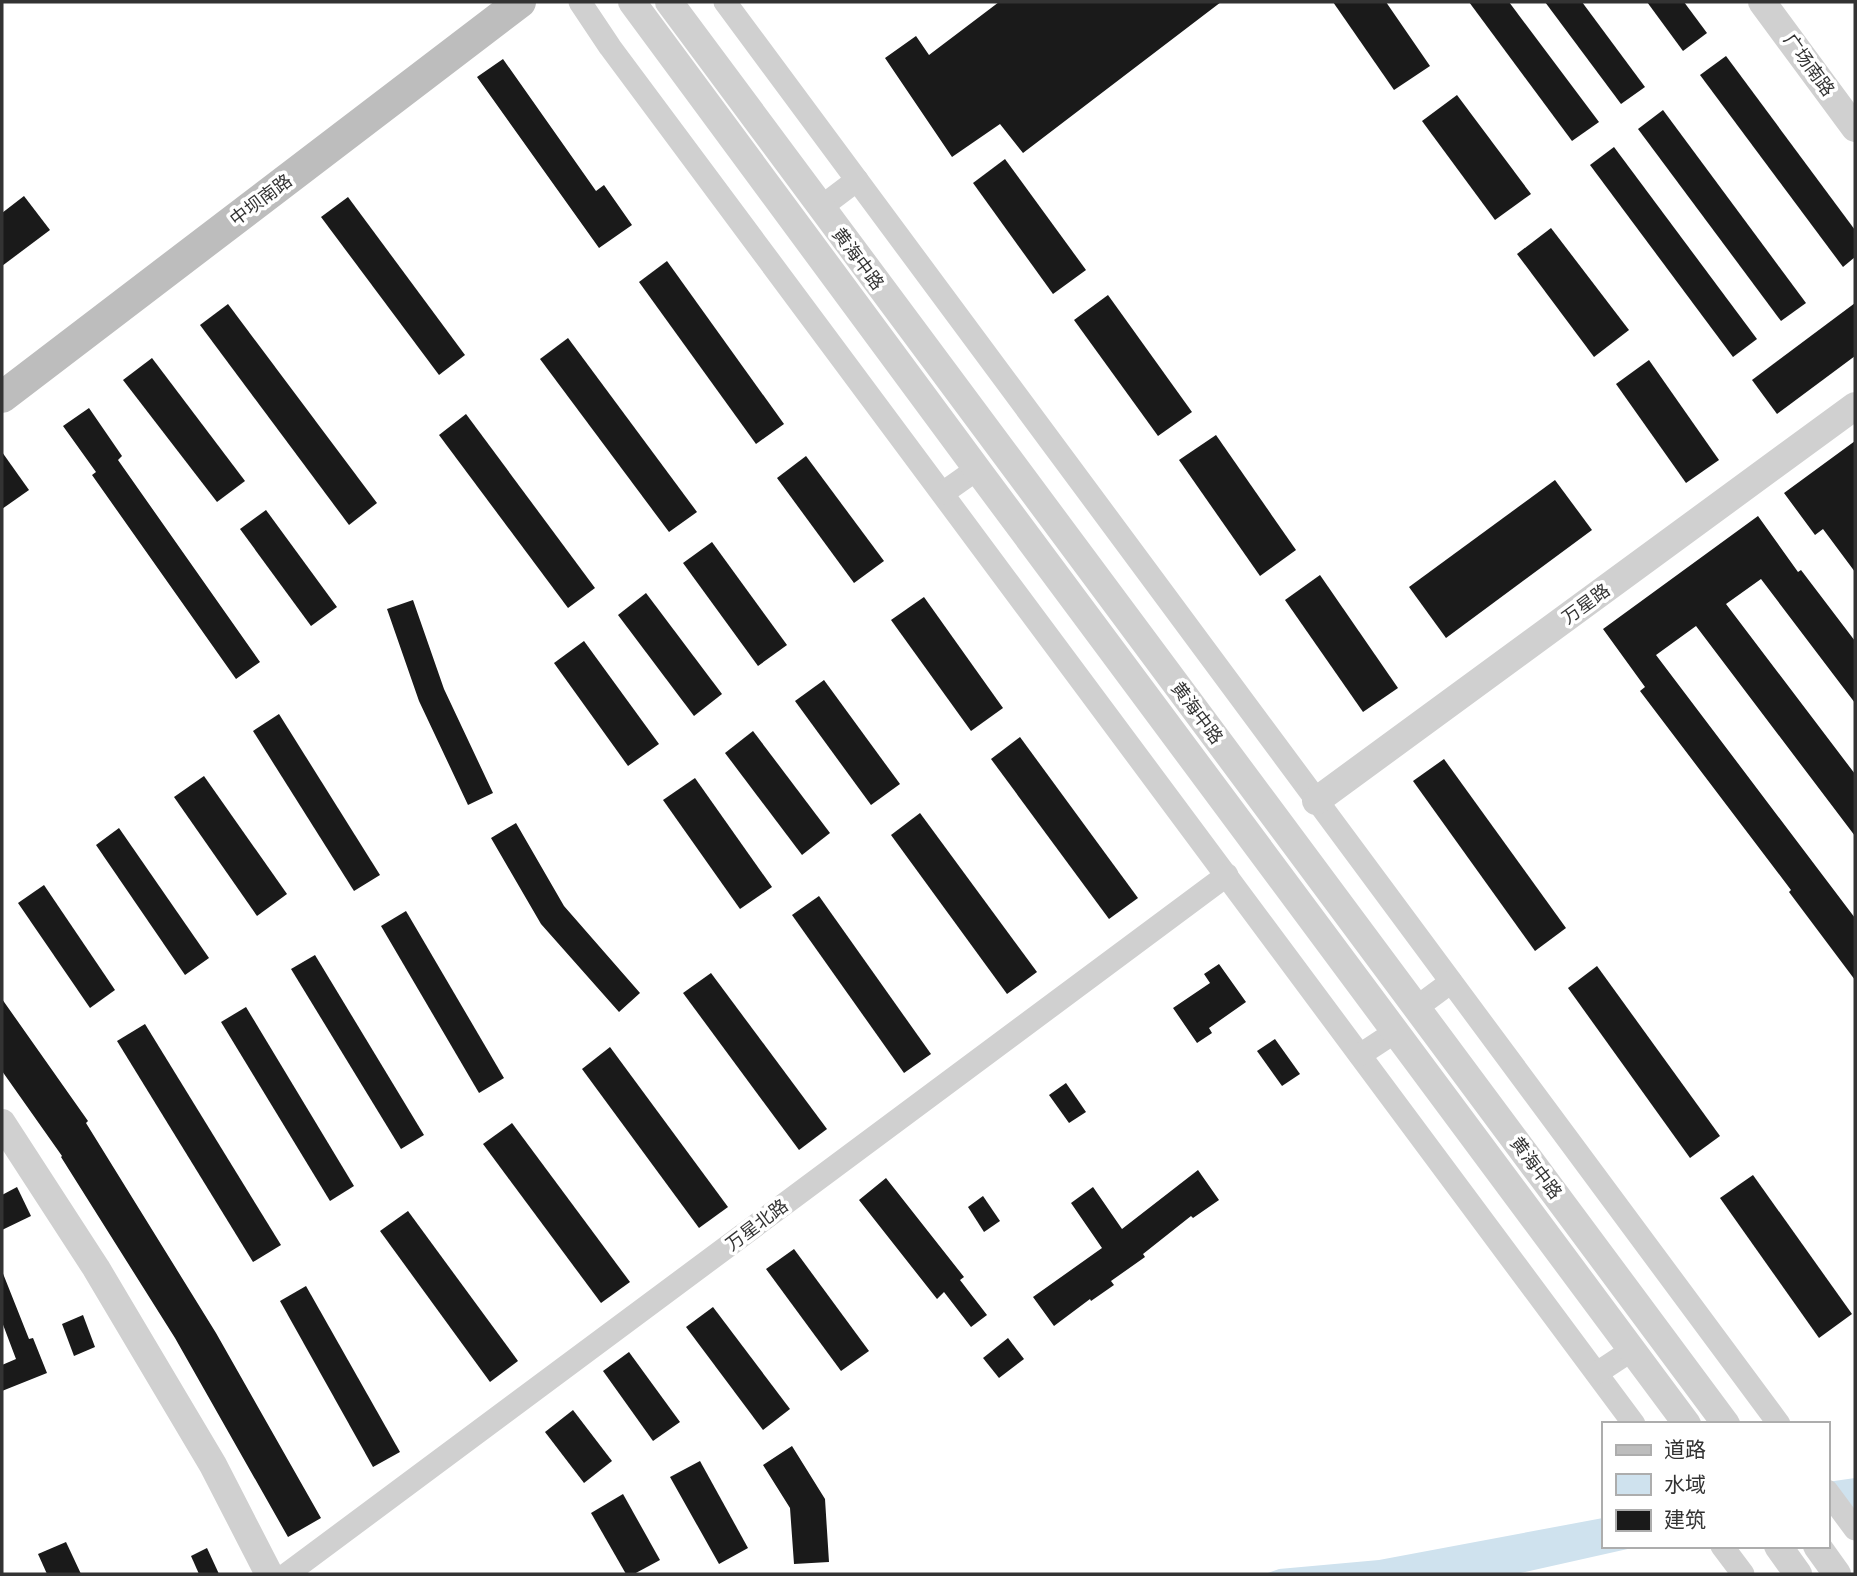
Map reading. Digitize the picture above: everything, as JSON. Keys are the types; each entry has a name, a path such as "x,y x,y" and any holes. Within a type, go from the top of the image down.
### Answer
{"main road":[{"name":"中坝南路","path":"2,370 484,2"},
{"name":"中坝南路","path":"2,397 520,2"}],"street":[{"path":"580,2 618,58 1633,1422"},
{"name":"黄海中路","path":"632,2 1686,1422"},
{"name":"黄海中路","path":"668,2 1725,1422"},
{"path":"725,2 1451,982 1771,1421"},
{"name":"广场南路","path":"1762,2 1855,128"},
{"path":"820,208 857,180"},
{"name":"万星路","path":"1316,801 1855,406"},
{"path":"943,493 977,469"},
{"name":"万星北路","path":"287,1574 1227,875"},
{"path":"1416,1008 1451,982"},
{"path":"1360,1055 1395,1032"},
{"path":"2,1123 110,1291 213,1465 269,1574"},
{"path":"1597,1373 1632,1350"},
{"path":"1829,1494 1853,1526"},
{"path":"1724,1548 1743,1574"},
{"path":"1779,1548 1798,1574"},
{"path":"1819,1548 1837,1574"}],"water":[{"path":"1855,1478 1855,1509 1829,1514 1829,1482"},
{"path":"1602,1518 1602,1548 1632,1548 1516,1574 1265,1574 1279,1569 1379,1560"}],"building":[{"path":"999,2 1221,2 1023,153 1000,124 952,157 885,58 916,36 929,55"},
{"path":"1333,2 1386,2 1430,66 1394,90"},
{"path":"1469,2 1509,2 1599,122 1572,141"},
{"path":"1545,2 1582,2 1645,87 1621,104"},
{"path":"1647,2 1684,2 1707,33 1683,51"},
{"path":"1726,56 1855,230 1855,257 1843,267 1700,75"},
{"path":"503,59 596,191 604,185 632,225 599,248 477,77"},
{"path":"1457,95 1531,194 1495,220 1422,121"},
{"path":"1663,110 1806,303 1781,321 1638,129"},
{"path":"1614,147 1757,339 1733,357 1590,165"},
{"path":"1005,159 1086,270 1053,294 973,183"},
{"path":"24,196 50,230 2,266 2,213"},
{"path":"348,197 465,355 439,375 321,217"},
{"path":"1551,228 1629,330 1594,357 1517,254"},
{"path":"667,261 784,424 756,444 639,282"},
{"path":"1108,295 1192,412 1158,436 1074,320"},
{"path":"1855,303 1855,356 1777,414 1752,380"},
{"path":"228,304 377,503 349,525 200,325"},
{"path":"568,338 697,512 669,532 540,359"},
{"path":"152,358 245,481 217,502 123,380"},
{"path":"1649,360 1719,460 1686,483 1616,384"},
{"path":"89,408 122,456 118,460 260,662 236,679 92,475 96,472 63,426"},
{"path":"466,414 595,588 568,608 439,435"},
{"path":"1216,435 1296,550 1260,576 1179,460"},
{"path":"1855,441 1855,572 1823,529 1815,535 1784,493"},
{"path":"2,452 29,490 2,509"},
{"path":"806,456 884,561 854,583 777,478"},
{"path":"1555,480 1592,530 1446,638 1409,587"},
{"path":"266,510 337,607 311,626 240,529"},
{"path":"1758,516 1798,572 1801,570 1855,641 1855,703 1761,579 1726,604 1855,774 1855,836 1696,626 1656,655 1855,918 1855,980 1789,892 1791,890 1640,691 1645,687 1603,629"},
{"path":"712,542 787,645 758,666 683,563"},
{"path":"1320,575 1398,688 1363,712 1285,600"},
{"path":"646,593 722,694 694,716 618,615"},
{"path":"924,597 1003,708 971,731 891,620"},
{"path":"413,600 444,689 493,793 468,805 419,701 387,609"},
{"path":"584,641 659,744 628,766 554,663"},
{"path":"824,680 900,784 871,805 795,701"},
{"path":"279,714 380,875 354,891 253,731"},
{"path":"753,731 830,833 802,855 725,753"},
{"path":"1020,737 1138,898 1109,919 991,759"},
{"path":"1444,759 1566,928 1535,951 1413,781"},
{"path":"204,776 287,894 257,916 174,797"},
{"path":"695,778 772,887 740,909 663,800"},
{"path":"920,813 1037,972 1007,994 891,835"},
{"path":"516,823 564,906 640,993 619,1012 541,924 491,838"},
{"path":"119,828 209,958 185,975 96,845"},
{"path":"44,885 115,990 90,1008 18,903"},
{"path":"819,896 931,1054 904,1073 792,915"},
{"path":"406,911 504,1078 479,1093 381,926"},
{"path":"315,955 424,1135 401,1149 291,969"},
{"path":"1219,964 1246,1002 1209,1028 1212,1033 1197,1043 1173,1008 1210,983 1204,974"},
{"path":"1597,966 1720,1136 1690,1158 1568,988"},
{"path":"711,973 827,1129 799,1150 683,993"},
{"path":"2,999 88,1121 86,1123 216,1333 321,1518 288,1537 175,1338 62,1156 2,1071"},
{"path":"246,1007 354,1186 330,1201 221,1022"},
{"path":"145,1024 281,1245 253,1262 117,1041"},
{"path":"1275,1039 1300,1074 1282,1086 1257,1051"},
{"path":"610,1047 728,1207 699,1228 582,1069"},
{"path":"1066,1083 1086,1112 1069,1123 1049,1095"},
{"path":"512,1123 630,1282 601,1303 483,1144"},
{"path":"1198,1170 1219,1200 1193,1218 1191,1216 1143,1254 1145,1257 1111,1281 1114,1285 1054,1326 1033,1297 1102,1248 1071,1203 1093,1187 1122,1229"},
{"path":"1753,1175 1852,1314 1819,1338 1720,1198"},
{"path":"886,1178 964,1277 960,1280 987,1315 971,1327 944,1292 937,1299 859,1200"},
{"path":"17,1187 31,1216 2,1230 2,1195"},
{"path":"983,1196 1000,1221 984,1232 968,1207"},
{"path":"408,1211 518,1361 490,1382 380,1231"},
{"path":"794,1249 869,1351 841,1371 766,1269"},
{"path":"2,1271 29,1339 33,1338 47,1373 2,1391 2,1365 16,1359 2,1322"},
{"path":"306,1286 400,1452 373,1467 280,1301"},
{"path":"713,1307 790,1409 763,1430 686,1327"},
{"path":"83,1315 95,1347 74,1356 62,1324"},
{"path":"1008,1338 1024,1359 999,1378 983,1358"},
{"path":"629,1352 680,1422 653,1441 603,1371"},
{"path":"573,1410 612,1461 584,1483 545,1432"},
{"path":"792,1446 825,1499 829,1562 794,1564 790,1508 763,1465"},
{"path":"700,1461 748,1548 719,1564 670,1477"},
{"path":"623,1494 660,1560 634,1574 626,1574 591,1513"},
{"path":"66,1542 81,1574 47,1574 38,1554"},
{"path":"207,1548 219,1574 199,1574 191,1556"}]}
